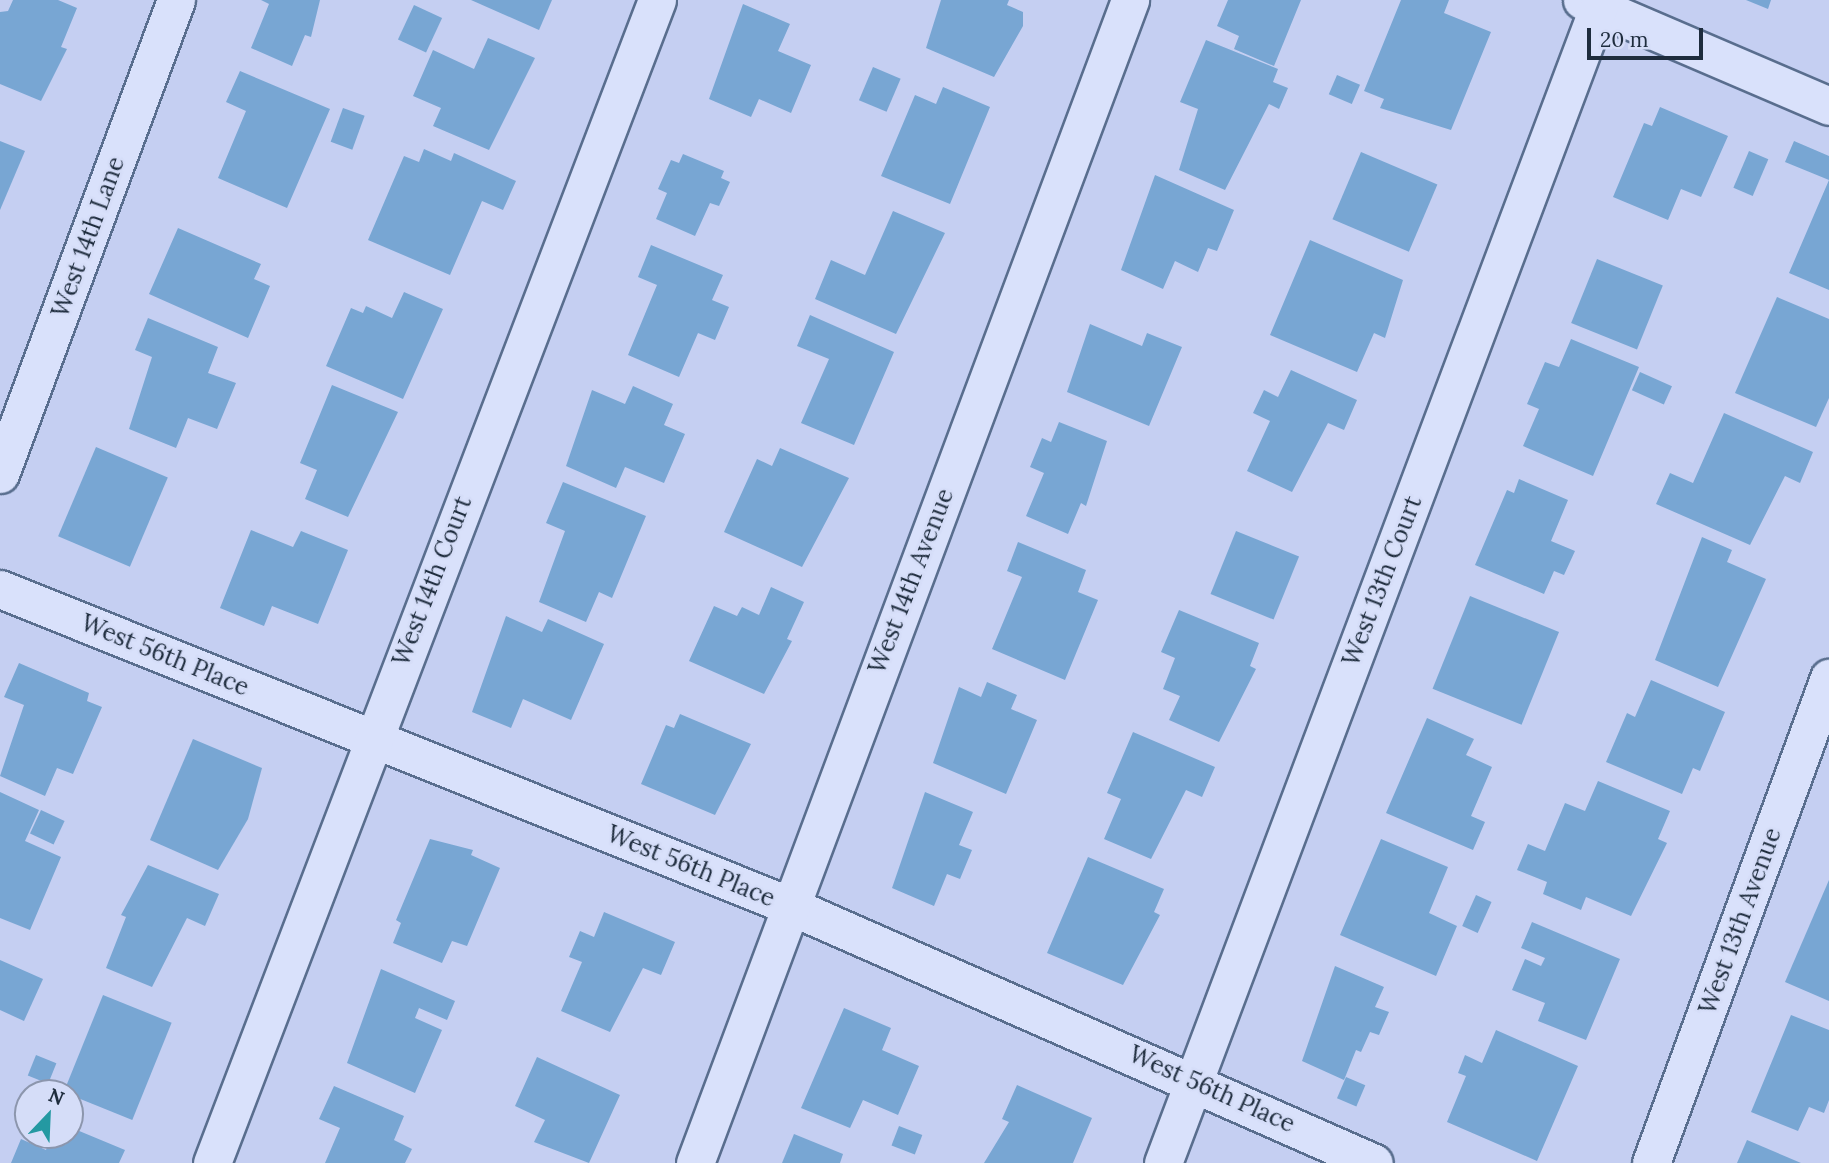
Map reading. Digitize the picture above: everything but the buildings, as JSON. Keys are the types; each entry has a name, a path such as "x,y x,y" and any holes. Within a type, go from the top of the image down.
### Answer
{"street":[{"name":"West 14th Lane","path":"0,474 176,0"},
{"name":"West 14th Court","path":"212,1163 372,738 657,0"},
{"name":"West 14th Avenue","path":"695,1163 788,905 1130,0"},
{"path":"1594,2 1829,106"},
{"name":"West 13th Court","path":"1163,1163 1594,2"},
{"name":"West 56th Place","path":"0,589 788,905 1194,1080 1374,1163"},
{"name":"West 13th Avenue","path":"1651,1163 1829,678"}]}
